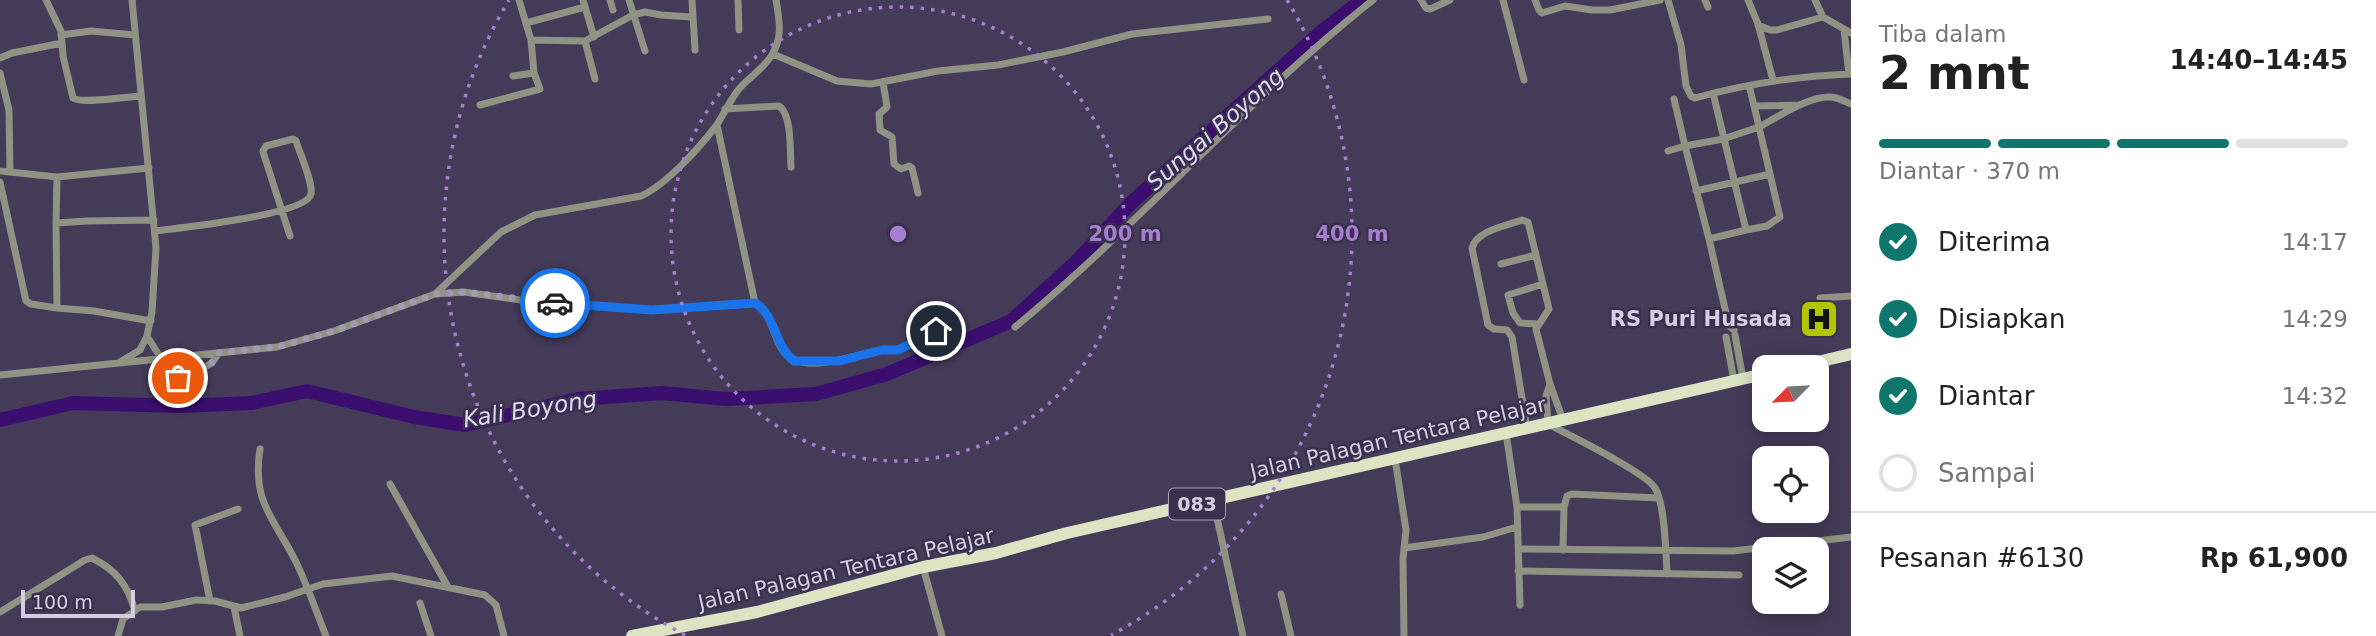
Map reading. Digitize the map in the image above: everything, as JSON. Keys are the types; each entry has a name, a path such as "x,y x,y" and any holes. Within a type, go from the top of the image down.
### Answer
{"main road":[{"path":"1829,359 1851,354"},
{"name":"Jalan Palagan Tentara Pelajar","path":"632,636 674,632 923,567 996,553 1066,533 1752,377"}],"street":[{"path":"46,0 62,39 69,87 77,102 141,96"},
{"path":"115,365 140,350 147,336 151,321 156,248 132,0"},
{"path":"480,105 540,89 534,73 531,40 519,0"},
{"path":"610,0 613,10"},
{"path":"629,0 645,51"},
{"path":"692,0 695,50"},
{"path":"738,0 739,30"},
{"path":"435,294 501,232 535,215 641,196 654,190 717,125 739,89 773,54 781,30 776,0"},
{"path":"1015,327 1118,238 1301,58 1373,0"},
{"path":"1422,0 1424,6 1430,9 1450,0"},
{"path":"1503,0 1524,80"},
{"path":"1535,0 1542,13 1569,6 1610,10 1660,0"},
{"path":"1668,0 1681,45 1686,86 1695,98 1750,83 1796,76 1850,74 1848,32 1823,18 1815,0"},
{"path":"1748,0 1758,24 1773,80"},
{"path":"526,23 584,3 594,37"},
{"path":"531,40 585,41 633,15 645,12 692,17"},
{"path":"1758,24 1770,30 1777,30 1823,18"},
{"path":"773,54 837,81 871,84 938,71 998,65 1132,34 1268,19"},
{"path":"0,58 91,31 135,35"},
{"path":"585,41 595,79"},
{"path":"0,73 9,110 10,172"},
{"path":"513,76 534,73"},
{"path":"883,82 887,107 878,114 880,130 891,135 894,164 901,169 909,166 912,168 918,193"},
{"path":"1709,239 1767,226 1780,218 1751,89"},
{"path":"1714,97 1745,230"},
{"path":"1668,151 1723,139 1759,127 1800,105 1833,97 1851,104"},
{"path":"1674,99 1709,239 1739,380"},
{"path":"1754,106 1800,105"},
{"path":"725,108 784,108 788,116 791,167"},
{"path":"717,125 755,303"},
{"path":"155,231 214,224 281,210 308,200 311,186 293,139 264,147 281,210 289,236"},
{"path":"0,171 57,177 149,168"},
{"path":"1696,191 1770,174"},
{"path":"57,177 57,308"},
{"path":"0,182 26,301 31,304 151,321"},
{"path":"57,223 154,220"},
{"path":"1527,430 1512,337 1507,330 1494,330 1488,325 1472,248 1474,241 1482,234 1526,220 1549,309 1536,329 1550,384 1563,420"},
{"path":"0,229 10,229"},
{"path":"1501,264 1536,256"},
{"path":"1538,324 1520,323 1513,313 1508,295 1543,284"},
{"path":"0,375 277,347 334,331 435,294 464,292 528,301 652,310 755,303 763,307 780,346 794,361 839,361 882,350 898,350 936,331"},
{"path":"1820,298 1851,296"},
{"path":"147,336 162,360"},
{"path":"174,384 186,370 207,367 214,363 218,353"},
{"path":"1550,384 1546,396 1548,424 1642,476 1656,488 1667,574"},
{"path":"1506,433 1517,507 1520,605"},
{"path":"260,449 257,467 259,492 295,561 326,636"},
{"path":"1395,458 1406,530 1404,636"},
{"path":"390,484 448,587"},
{"path":"1563,550 1565,500 1572,494 1659,498"},
{"path":"1213,500 1243,636"},
{"path":"1517,507 1564,507"},
{"path":"209,601 195,524 238,509"},
{"path":"1404,548 1483,537 1517,527"},
{"path":"1519,550 1733,551 1851,537"},
{"path":"0,612 92,558 123,580 135,611"},
{"path":"923,567 942,636"},
{"path":"1518,571 1739,575"},
{"path":"118,636 123,619 140,607 162,607 196,600 234,607 255,606 323,584 391,576 485,595 496,605 504,636"},
{"path":"1281,594 1291,636"},
{"path":"420,603 431,636"},
{"path":"234,607 240,636"}],"waterway":[{"name":"Kali Boyong","path":"0,420 73,403 181,406 251,403 307,391 414,417 465,425 578,399 662,393 726,399 816,394 887,374 1011,321 1075,263 1131,203 1322,31 1362,0"}],"way so far":[{"path":"178,378 186,370 207,367 214,363 218,353 277,347 334,331 435,294 464,292 555,303"}],"place":[{"name":"RS Puri Husada","path":"1819,319"}],"route":[{"path":"555,303 652,310 755,303 763,307 786,355 794,361 819,363 888,349 898,350 936,331"}],"water label":[{"name":"Sungai Boyong","path":"1215,129"}]}
